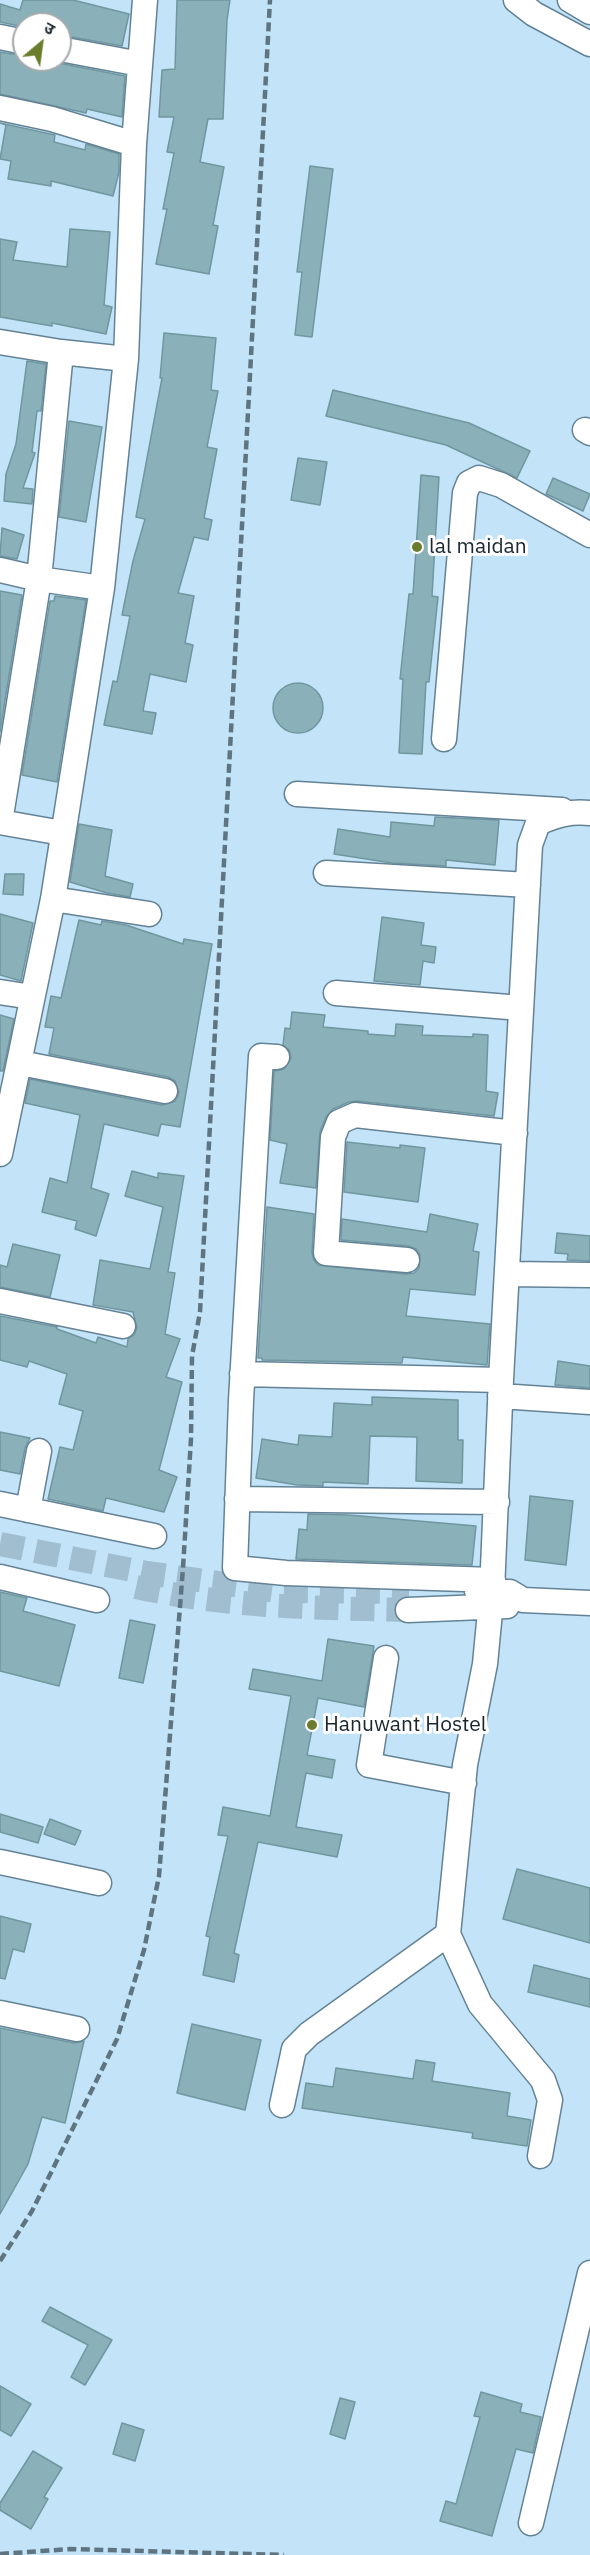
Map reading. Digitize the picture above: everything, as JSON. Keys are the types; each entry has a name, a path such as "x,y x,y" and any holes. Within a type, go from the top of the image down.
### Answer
{"street":[{"path":"0,1154 53,899 102,588 126,359 134,144 145,0"},
{"path":"516,0 534,14 590,44"},
{"path":"570,0 590,12"},
{"path":"72,51 140,64"},
{"path":"0,108 52,119 134,144"},
{"path":"0,342 126,359"},
{"path":"62,352 39,579 0,822 62,833"},
{"path":"444,739 465,493 469,483 479,478 501,485 590,535"},
{"path":"0,570 39,579 102,588"},
{"path":"297,794 582,812"},
{"path":"540,2156 550,2100 543,2080 480,2004 448,1934 464,1783 485,1664 492,1593 500,1388 530,845 538,824 558,815 582,812"},
{"path":"326,873 528,885"},
{"path":"53,899 149,914"},
{"path":"0,992 32,997"},
{"path":"336,993 521,1008"},
{"path":"277,1057 261,1056 242,1374 235,1568 492,1593"},
{"path":"20,1063 165,1091"},
{"path":"407,1260 326,1253 333,1137 339,1122 355,1115 515,1133"},
{"path":"508,1274 590,1275"},
{"path":"0,1301 123,1326"},
{"path":"242,1374 500,1388 590,1402"},
{"path":"28,1510 39,1451"},
{"path":"237,1498 497,1502"},
{"path":"0,1504 154,1536"},
{"path":"0,1577 97,1600"},
{"path":"408,1601 510,1592 523,1600 590,1603"},
{"path":"386,1658 369,1766 464,1783"},
{"path":"0,1862 99,1883"},
{"path":"282,2105 294,2049 309,2034 448,1934"},
{"path":"0,2013 77,2029"},
{"path":"531,2523 590,2273"}],"building":[{"path":"23,0 73,0 129,14 122,46 72,37 72,12 12,12 12,24 0,22 0,4 20,10"},
{"path":"177,0 230,0 227,20 223,119 208,119 200,162 224,167 213,225 218,226 209,274 156,264 167,209 163,209 174,153 167,152 174,117 159,117 162,70 175,69"},
{"path":"0,52 12,54 12,72 72,72 72,66 125,76 122,117 87,109 86,113 0,94"},
{"path":"0,123 55,135 54,142 85,150 86,144 119,154 119,172 113,196 51,181 51,186 8,179 11,161 0,159 6,125"},
{"path":"310,166 333,169 312,337 295,335 302,272 297,272"},
{"path":"70,229 110,232 104,305 112,307 106,334 52,323 52,326 0,317 0,239 17,242 13,260 67,267"},
{"path":"164,333 216,338 211,390 218,391 207,447 217,449 204,518 212,520 208,540 194,537 178,593 194,596 185,643 193,645 186,682 150,674 143,711 156,713 152,734 104,725 113,681 117,682 130,616 122,615 133,561 145,519 136,517 162,378 160,378"},
{"path":"27,361 46,364 41,411 37,411 32,452 35,453 23,488 33,489 32,504 4,501 6,474 16,444"},
{"path":"333,390 469,423 530,451 517,478 446,445 326,416"},
{"path":"69,421 102,427 86,522 59,517"},
{"path":"298,458 327,462 320,505 291,500"},
{"path":"421,475 439,477 432,596 438,597 429,682 426,682 422,754 399,753 403,679 400,679 409,594 413,594"},
{"path":"553,478 590,494 583,511 546,494"},
{"path":"2,528 24,535 17,559 0,556"},
{"path":"0,591 22,595 0,732"},
{"path":"55,596 86,600 57,782 22,775 50,601 54,601"},
{"path":"293,683 303,683 316,690 323,703 323,713 316,726 303,733 293,733 284,729 277,722 273,713 273,703 277,694 284,687"},
{"path":"435,817 499,820 495,865 446,860 446,866 392,863 334,854 338,829 390,837 391,822 434,826"},
{"path":"79,824 112,830 105,876 133,884 130,897 70,882"},
{"path":"5,874 24,874 23,895 3,894"},
{"path":"0,914 33,923 21,981 0,975"},
{"path":"382,917 424,923 421,945 436,947 434,963 423,961 420,985 374,981"},
{"path":"79,920 101,925 102,921 126,925 183,944 184,939 212,944 180,1127 161,1124 158,1136 104,1124 91,1188 109,1194 96,1236 75,1229 77,1221 42,1212 50,1178 67,1183 80,1115 25,1103 30,1079 162,1105 175,1101 179,1093 175,1081 168,1077 49,1054 54,1028 45,1027 51,996 61,998"},
{"path":"292,1012 325,1015 323,1027 368,1031 368,1034 395,1036 396,1024 423,1026 422,1035 473,1037 473,1034 488,1035 486,1091 498,1093 494,1116 349,1102 333,1109 326,1117 320,1132 316,1188 280,1183 287,1144 270,1140 274,1071 284,1069 291,1058 289,1050 283,1045 285,1028 290,1029"},
{"path":"0,1015 14,1019 3,1071 0,1071"},
{"path":"347,1142 400,1148 400,1145 425,1148 418,1202 344,1192"},
{"path":"132,1171 158,1178 158,1173 184,1176 168,1272 175,1273 165,1334 180,1339 166,1377 182,1382 159,1470 177,1477 164,1512 106,1498 103,1511 48,1499 60,1447 73,1450 83,1411 59,1404 67,1374 29,1361 27,1367 0,1360 0,1316 57,1327 57,1329 96,1343 98,1337 127,1347 128,1339 134,1335 137,1328 133,1312 93,1305 100,1260 150,1269 163,1207 125,1196"},
{"path":"267,1207 314,1214 312,1253 318,1265 406,1274 414,1273 419,1268 420,1255 416,1249 408,1246 341,1240 342,1219 427,1232 430,1214 478,1224 473,1251 479,1252 475,1295 410,1289 406,1316 490,1324 487,1365 403,1357 402,1363 262,1360 258,1358"},
{"path":"557,1233 590,1236 590,1261 567,1260 568,1254 555,1253"},
{"path":"13,1244 60,1255 50,1297 0,1287 0,1265 7,1267"},
{"path":"558,1361 590,1366 590,1388 555,1385"},
{"path":"372,1397 458,1400 458,1440 463,1440 462,1483 416,1481 417,1437 370,1436 368,1484 323,1482 323,1486 297,1485 256,1478 262,1439 298,1445 299,1435 332,1437 334,1403 372,1405"},
{"path":"0,1432 30,1438 25,1448 20,1474 0,1470"},
{"path":"530,1496 573,1501 566,1565 525,1560"},
{"path":"308,1514 349,1515 476,1526 472,1565 296,1559 299,1529 307,1530"},
{"path":"0,1592 27,1598 23,1611 75,1625 59,1686 0,1671"},
{"path":"130,1620 155,1625 143,1683 119,1678"},
{"path":"328,1639 374,1646 364,1707 318,1698 307,1755 335,1760 332,1778 306,1773 296,1827 342,1835 337,1857 258,1842 234,1953 239,1955 234,1982 203,1975 210,1937 206,1936 228,1836 218,1835 223,1807 270,1816 291,1696 249,1689 253,1669 322,1681"},
{"path":"0,1814 43,1827 38,1843 0,1832"},
{"path":"50,1819 81,1831 75,1845 44,1834"},
{"path":"517,1869 590,1888 590,1943 503,1919"},
{"path":"0,1916 31,1924 24,1952 13,1949 5,1979 0,1978"},
{"path":"534,1965 590,1979 590,2007 528,1992"},
{"path":"192,2024 261,2040 245,2110 177,2093"},
{"path":"0,2028 74,2043 84,2041 65,2123 42,2117 28,2164 0,2214"},
{"path":"416,2060 435,2063 432,2081 510,2093 507,2116 531,2120 527,2146 472,2138 473,2133 302,2108 306,2083 333,2087 336,2068 413,2079"},
{"path":"50,2307 112,2340 85,2385 71,2377 88,2345 42,2321"},
{"path":"0,2386 31,2404 11,2436 0,2430"},
{"path":"481,2392 522,2404 520,2412 541,2417 533,2453 516,2449 492,2536 440,2521 446,2501 456,2504 480,2417 474,2416"},
{"path":"340,2398 355,2402 345,2439 330,2434"},
{"path":"122,2423 144,2430 135,2461 113,2454"},
{"path":"33,2451 62,2468 44,2497 48,2499 31,2529 0,2510 0,2503"}],"tunnel":[{"path":"0,1544 147,1573 277,1591 409,1592"},
{"path":"136,1587 237,1603 408,1610"}],"railway":[{"path":"0,2261 32,2211 117,2039 144,1950 159,1876 183,1568 191,1439 192,1356 200,1312 270,0"},
{"path":"0,2554 70,2549 284,2555"}],"place":[{"name":"lal maidan","path":"417,547"},
{"name":"Hanuwant Hostel","path":"312,1725"}]}
